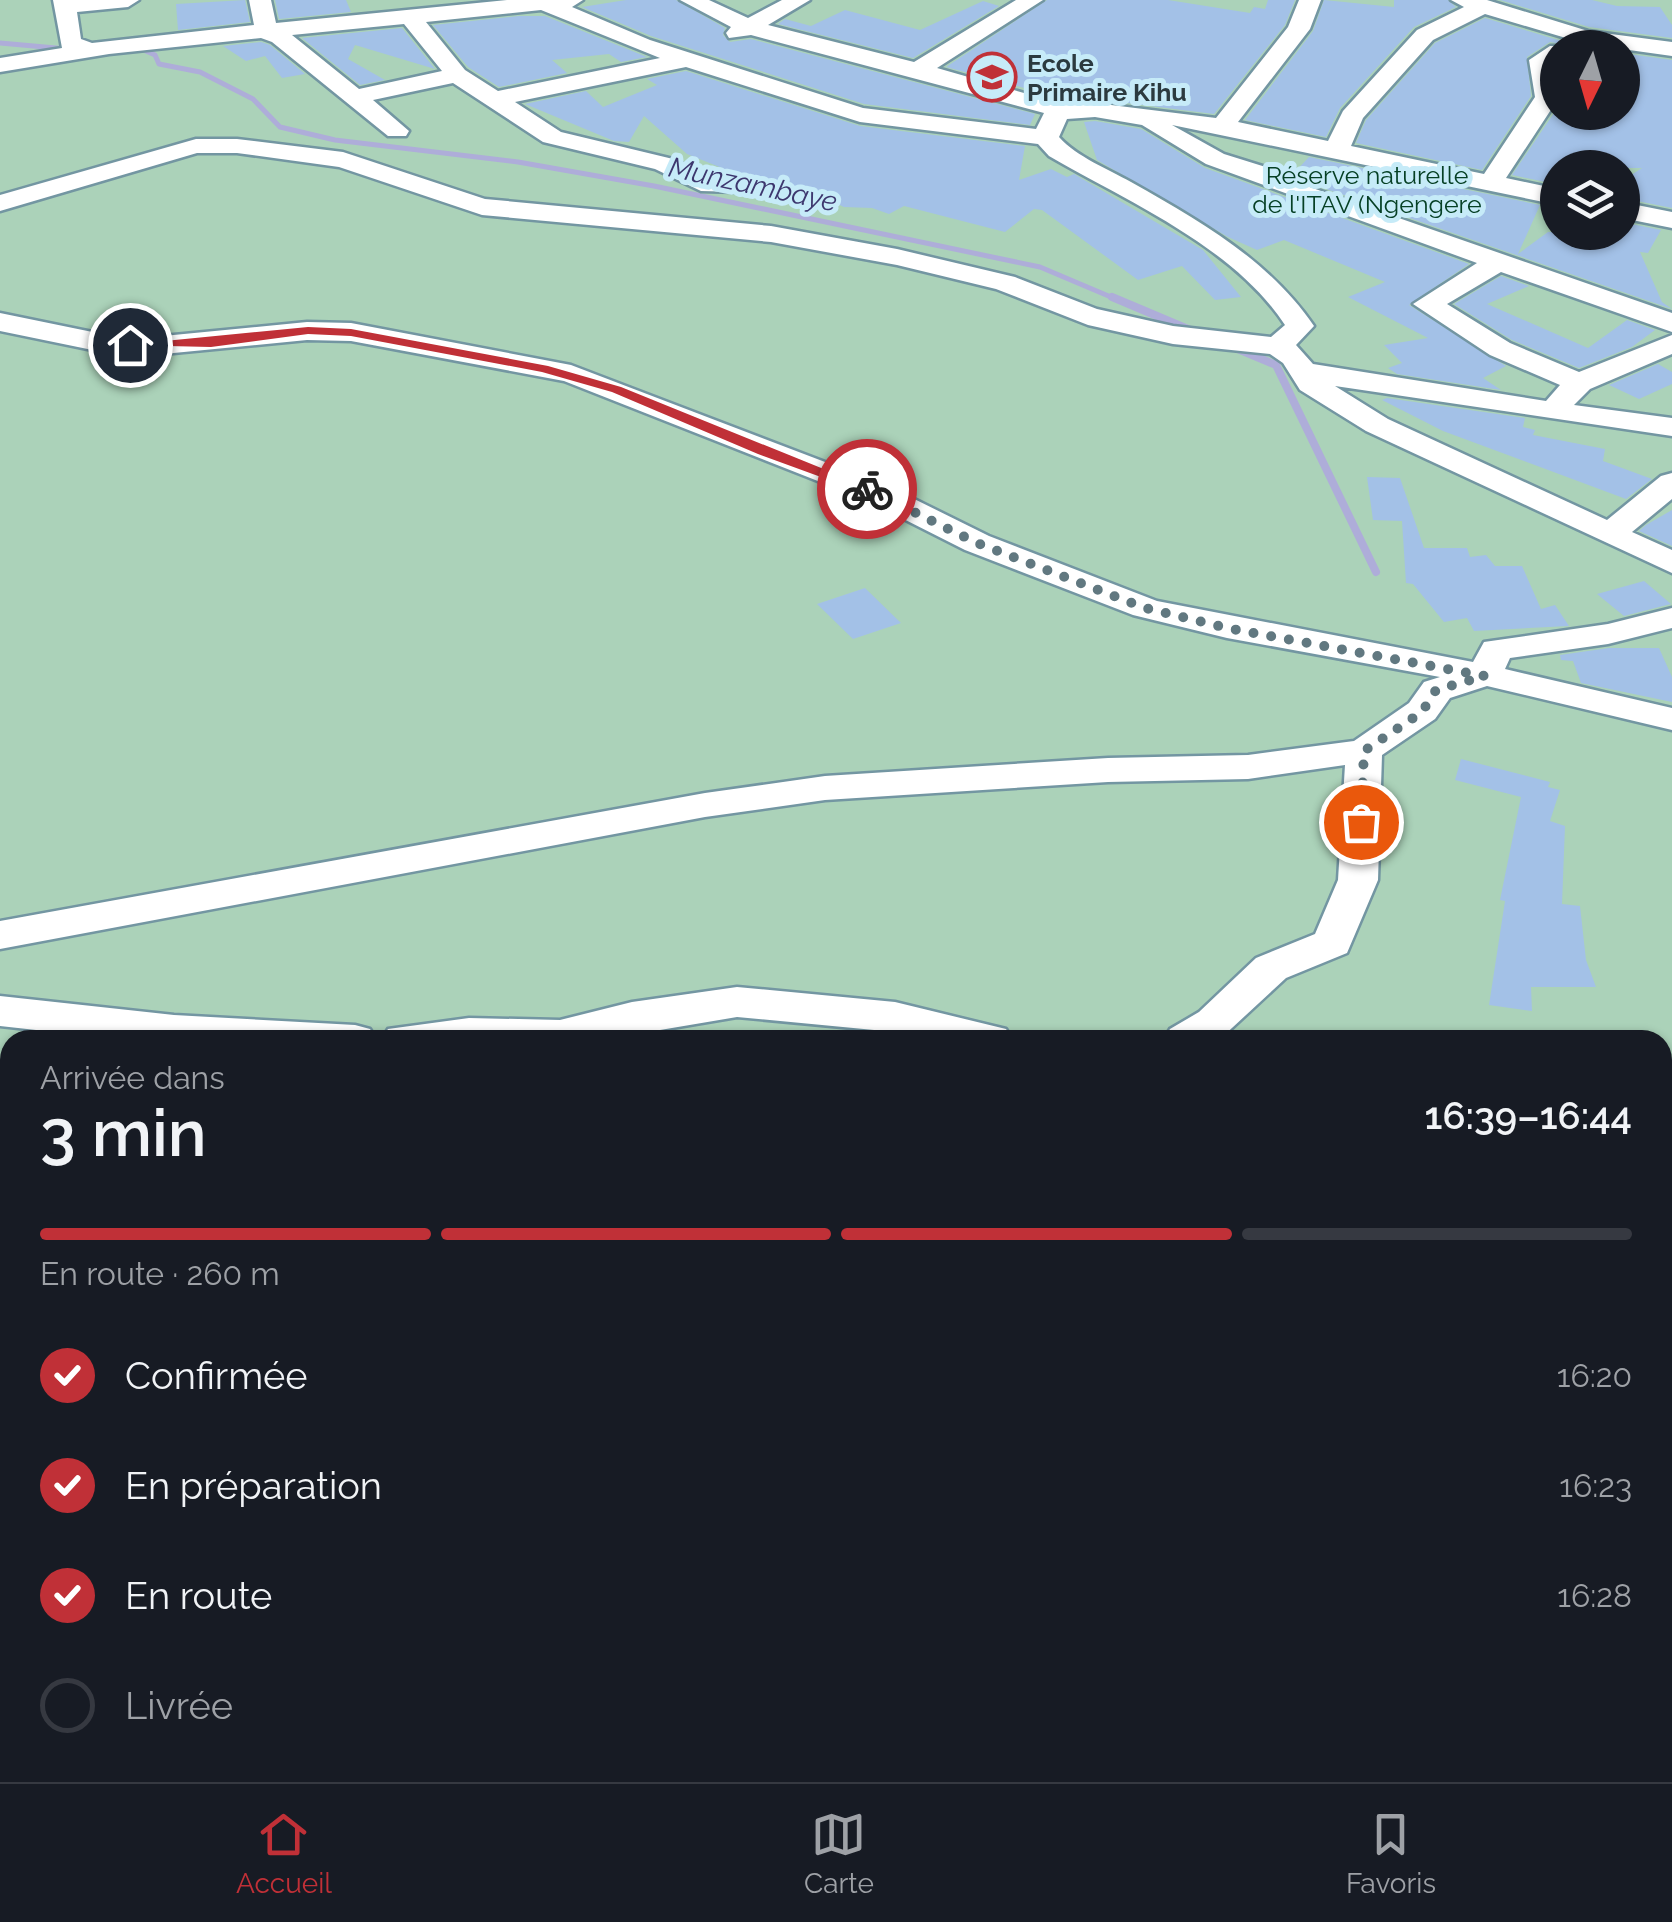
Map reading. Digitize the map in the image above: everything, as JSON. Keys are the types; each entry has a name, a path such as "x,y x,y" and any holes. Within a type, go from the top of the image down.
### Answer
{"street":[{"path":"91,51 70,43 64,3 128,0"},
{"path":"260,0 267,33"},
{"path":"0,66 91,51 267,33 413,8 572,0"},
{"path":"690,0 748,27 1065,112 1095,110 1160,127 1215,159 1273,178 1292,189 1672,323"},
{"path":"498,98 690,60 800,0"},
{"path":"917,70 1032,0"},
{"path":"1223,126 1240,98 1298,29 1310,0"},
{"path":"1516,18 1554,0"},
{"path":"542,2 690,60 860,115 1046,138 1058,151 1198,235 1286,299 1300,326 1278,346"},
{"path":"1337,149 1352,116 1425,35 1473,3 1546,27 1649,29 1672,22"},
{"path":"413,8 457,75 498,98 552,138 664,164 701,183 740,184"},
{"path":"1546,27 1550,30"},
{"path":"267,33 280,37 397,131"},
{"path":"1640,48 1672,49"},
{"path":"354,96 457,75"},
{"path":"1490,184 1540,107"},
{"path":"1046,138 1050,120 1065,112"},
{"path":"1123,116 1172,117 1223,126 1540,194"},
{"path":"0,204 196,146 286,149 343,160 482,207 824,242 1005,283 1088,316 1122,324 1193,338 1278,346 1306,371 1407,391 1672,427"},
{"path":"1640,214 1672,220"},
{"path":"1502,260 1427,304 1500,349 1579,383"},
{"path":"0,322 107,344 153,346 308,331 351,332 571,374 877,493 977,543 1145,608 1227,628 1485,676 1672,719"},
{"path":"1554,409 1579,383 1672,344"},
{"path":"1306,371 1310,384 1378,425 1672,563"},
{"path":"1609,535 1672,483"},
{"path":"1485,676 1496,649 1608,634 1672,618"},
{"path":"0,935 704,805 825,788 1108,770 1248,767 1364,751 1422,712 1436,690 1485,676"},
{"path":"1202,1030 1271,968 1332,943 1358,880 1364,751"},
{"path":"580,1030 632,1017 737,1002 801,1022 910,1019 953,1030"},
{"path":"0,1011 174,1030"}],"green space":[{"name":"Réserve naturelle de l'ITAV (Ngengere","path":"0,0 1672,0 1672,1030 0,1030"}],"building":[{"path":"245,0 250,22 178,30 176,4"},
{"path":"275,0 346,0 351,12 279,19"},
{"path":"626,0 676,0 725,28 723,35 730,42 751,39 1035,114 1030,125 864,104 651,36 582,7"},
{"path":"1047,0 1168,0 1250,13 1254,7 1265,9 1268,0 1295,0 1285,25 1214,114 1095,99 1073,101 946,67"},
{"path":"1324,0 1394,7 1394,0 1448,0 1456,7 1414,27 1340,108 1326,137 1245,120 1313,31"},
{"path":"1500,0 1592,0 1617,6 1660,7 1672,25 1672,38 1640,34 1640,30 1589,27"},
{"path":"983,1 999,6 913,58 778,24 785,19 811,26 845,10 920,30"},
{"path":"545,16 647,57 621,62 609,54 552,60 567,73 499,87 468,67 433,25"},
{"path":"1485,18 1540,34 1540,49 1527,57 1531,96 1482,170 1356,143 1366,120 1435,43"},
{"path":"402,28 435,69 355,45 348,59 385,80 360,85 302,38"},
{"path":"261,42 305,74 282,78 265,56 246,61 223,46"},
{"path":"1640,56 1672,60 1672,208 1640,202 1640,150 1540,150 1540,181 1512,175 1542,130 1640,130"},
{"path":"686,71 860,126 1025,146 1019,180 1051,169 1067,177 1074,174 1203,250 1241,297 1215,300 1182,266 1138,280 1042,210 1034,209 1005,232 904,206 889,214 872,208 844,207 801,187 792,195 757,183 750,175 718,170 722,168 687,154 644,116 629,142 614,141 525,104 586,91 603,107 657,85 647,79"},
{"path":"1084,122 1141,129 1205,168 1469,264 1409,305 1506,366 1483,378 1501,390 1397,374 1388,368 1402,363 1384,345 1428,338 1348,297 1385,282 1284,240 1257,250 1228,237 1097,160"},
{"path":"1309,157 1540,205 1518,254 1540,238 1540,250 1640,250 1640,226 1661,230 1648,253 1640,252 1662,302 1672,309 1303,181 1293,174"},
{"path":"1501,276 1529,286 1487,304 1588,348 1627,320 1655,330 1632,347 1579,368 1512,340 1454,304"},
{"path":"1658,364 1672,372 1672,384 1639,399 1609,385"},
{"path":"1382,400 1525,418 1523,427 1535,430 1533,435 1605,449 1603,461 1652,479 1626,499 1443,431"},
{"path":"1367,477 1400,478 1424,548 1467,548 1470,557 1486,555 1495,566 1522,566 1541,609 1555,605 1569,626 1474,631 1467,618 1444,622 1413,584 1406,583 1402,521 1373,520"},
{"path":"1672,510 1672,546 1639,531 1646,525"},
{"path":"1644,581 1671,604 1624,616 1597,594"},
{"path":"865,588 901,623 853,639 817,604"},
{"path":"1609,648 1659,648 1672,677 1672,702 1581,683 1573,661 1561,660 1560,655"},
{"path":"1461,759 1550,782 1548,787 1560,790 1550,821 1565,826 1562,904 1580,906 1586,960 1596,987 1531,987 1532,1011 1489,1005 1505,901 1500,900 1521,797 1455,780"}],"waterway":[{"name":"Munzambaye","path":"0,43 67,49"},
{"name":"Munzambaye","path":"137,47 155,55 159,64 200,72 253,99 280,127 335,140 518,162 654,186 1040,267 1118,300"},
{"name":"Munzambaye","path":"1112,297 1195,332"},
{"name":"Munzambaye","path":"1233,347 1276,365 1376,572"}],"way so far":[{"path":"867,489 977,543 1145,608 1227,628 1485,676 1436,690 1422,712 1364,751 1361,822"}],"place":[{"name":"Ecole Primaire Kihu","path":"992,77"}],"route":[{"path":"130,345 211,343 308,331 351,332 440,352 490,358 571,374 762,452 867,489"}]}
